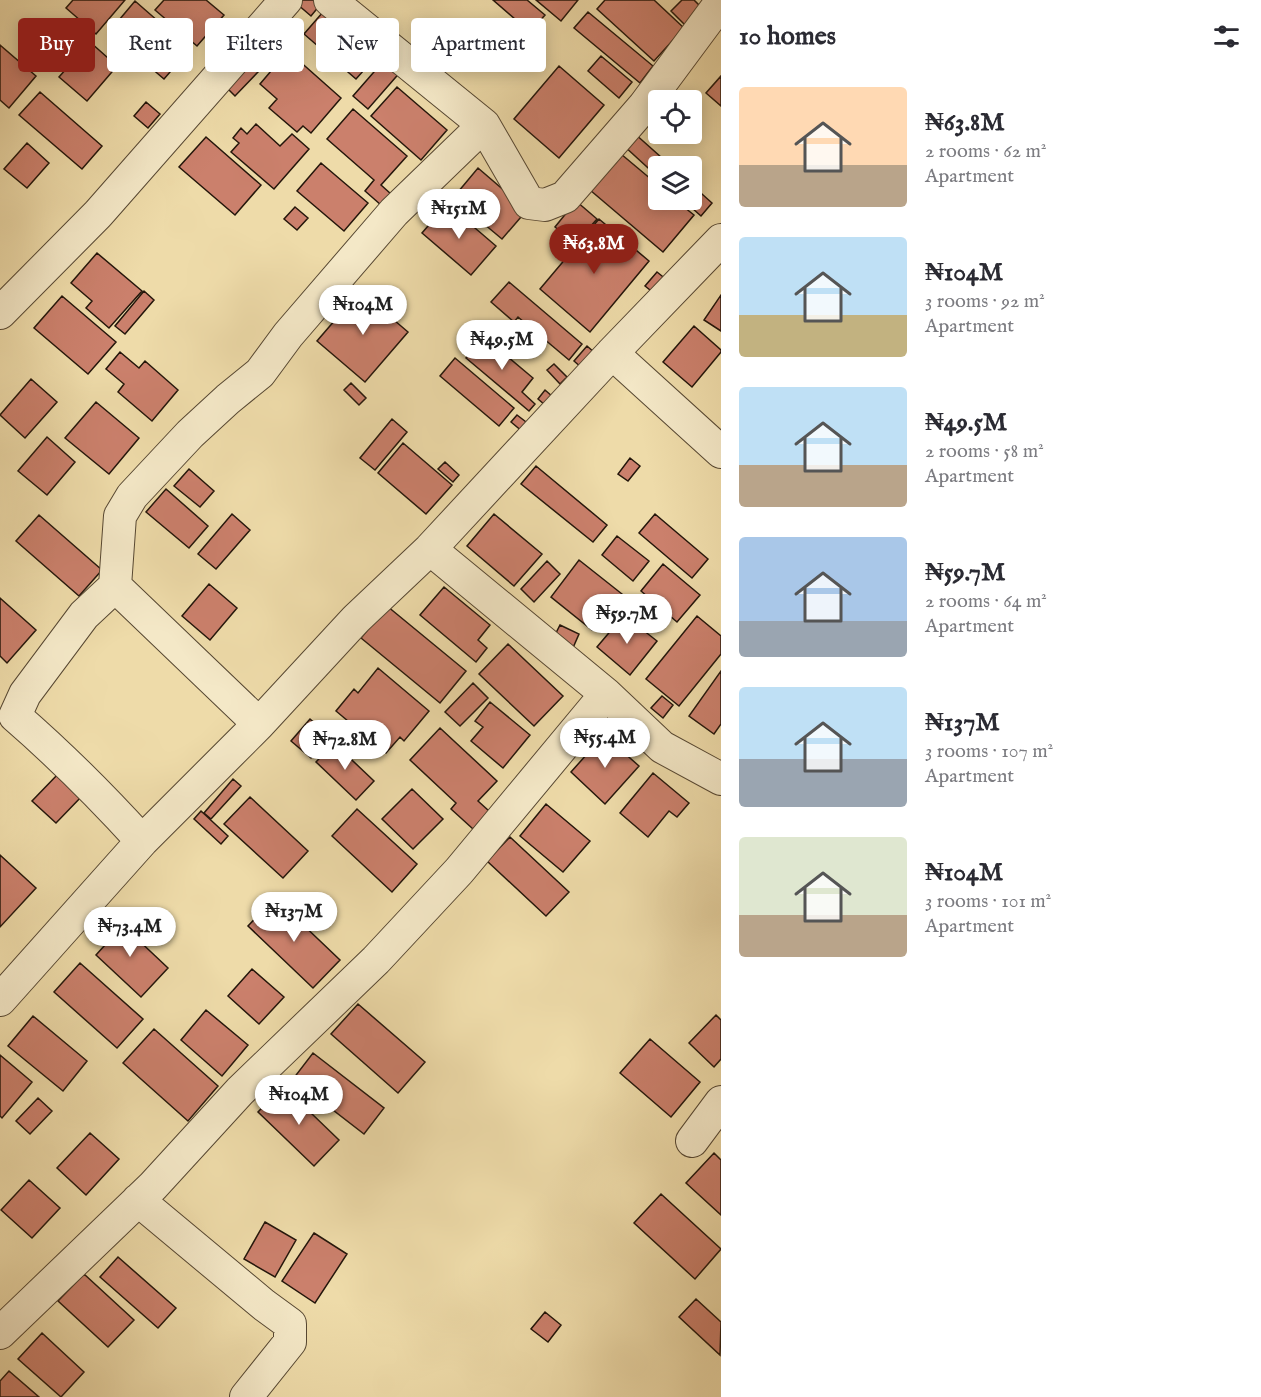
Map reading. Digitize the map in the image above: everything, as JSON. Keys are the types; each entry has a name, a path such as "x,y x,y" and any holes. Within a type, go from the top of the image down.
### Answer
{"street":[{"path":"0,313 98,214 286,0"},
{"path":"330,0 484,125 530,203 545,205 565,197 644,106 721,2"},
{"path":"142,841 58,753 15,716 25,694 84,615 115,586 120,516 132,496 190,434 260,373 288,335 394,212 484,125"},
{"path":"0,1000 142,841 259,724 356,619 430,549 612,353 721,240"},
{"path":"612,353 721,452"},
{"path":"430,549 606,694 662,747 721,779"},
{"path":"115,586 259,724"},
{"path":"0,1334 138,1200 240,1091 376,960 459,871 606,694"},
{"path":"692,1141 721,1102"},
{"path":"138,1200 290,1324 290,1342 246,1397"}],"building":[{"path":"73,0 125,0 110,18 107,18 96,34 95,18 78,18 66,8"},
{"path":"164,0 206,0 224,15 221,18 205,18 205,37 197,46 193,43 193,18 164,18 155,10"},
{"path":"301,0 314,0 320,5 311,16 297,4"},
{"path":"493,0 527,0 545,15 542,18 514,18"},
{"path":"536,0 578,0 561,21"},
{"path":"605,0 654,0 684,28 654,61 597,9"},
{"path":"682,0 694,0 704,10 687,27 671,11"},
{"path":"135,1 154,18 121,18"},
{"path":"329,5 344,18 318,18"},
{"path":"588,12 653,66 640,83 574,28"},
{"path":"316,20 316,44 304,34"},
{"path":"0,45 18,60 18,72 31,72 36,76 9,108 0,100"},
{"path":"95,46 107,57 107,72 112,72 87,101 59,77 63,72 95,72"},
{"path":"601,56 632,82 619,98 588,71"},
{"path":"304,65 341,98 311,133 303,126 297,132 269,108 277,99 260,84 270,72 304,72"},
{"path":"559,66 604,105 559,158 514,119"},
{"path":"399,67 402,70 368,109 353,96 374,72 399,72"},
{"path":"156,72 170,72 164,79"},
{"path":"238,72 258,72 235,96 225,86"},
{"path":"348,72 362,72 356,79"},
{"path":"721,76 721,106 706,93"},
{"path":"397,87 447,130 421,160 371,116"},
{"path":"40,92 102,146 82,169 19,115"},
{"path":"146,102 160,114 148,128 134,116"},
{"path":"353,109 407,156 381,185 391,194 381,205 365,191 374,180 327,139"},
{"path":"256,124 280,146 292,134 309,149 274,189 231,152 239,143 233,138 241,128 247,134"},
{"path":"634,133 660,156 648,156 648,168 623,145"},
{"path":"206,137 261,185 235,215 179,167"},
{"path":"27,143 49,163 27,188 4,169"},
{"path":"621,154 648,177 648,210 688,210 694,215 663,252 590,190"},
{"path":"321,163 368,203 344,231 297,191"},
{"path":"478,168 527,210 502,239 453,198"},
{"path":"702,194 712,203 701,216 694,210 702,210"},
{"path":"576,201 597,219 575,244 555,227"},
{"path":"447,204 496,246 471,275 422,233"},
{"path":"295,207 308,218 297,230 284,219"},
{"path":"599,219 649,261 590,332 540,289"},
{"path":"97,253 142,291 109,328 86,308 92,301 71,283"},
{"path":"657,272 667,280 655,294 645,286"},
{"path":"509,282 582,344 569,360 518,317 514,322 491,302"},
{"path":"144,291 154,300 125,334 115,326"},
{"path":"360,291 408,332 365,382 317,341"},
{"path":"721,295 721,331 704,320"},
{"path":"62,296 116,342 88,374 34,328"},
{"path":"694,326 721,352 692,387 663,362"},
{"path":"484,337 533,378 522,392 535,404 529,411 466,358"},
{"path":"587,346 595,353 582,368 574,361"},
{"path":"120,352 139,368 145,361 178,390 152,421 118,392 124,384 106,369"},
{"path":"455,358 514,408 499,426 440,376"},
{"path":"554,364 567,377 560,384 547,370"},
{"path":"31,379 57,402 25,438 0,415"},
{"path":"351,383 366,398 359,405 344,390"},
{"path":"545,390 553,397 545,405 538,399"},
{"path":"96,402 139,438 109,474 65,438"},
{"path":"517,415 530,425 523,432 511,422"},
{"path":"392,419 407,432 375,470 360,458"},
{"path":"47,437 75,462 47,495 18,471"},
{"path":"403,443 452,485 426,514 378,473"},
{"path":"630,458 640,466 628,481 618,474"},
{"path":"445,462 459,475 453,482 438,469"},
{"path":"536,466 607,525 593,542 521,484"},
{"path":"189,469 214,491 200,507 174,486"},
{"path":"166,489 208,526 189,548 146,512"},
{"path":"232,514 250,530 216,569 198,554"},
{"path":"494,514 542,554 514,586 467,546"},
{"path":"655,514 708,559 692,578 639,533"},
{"path":"39,515 102,570 79,596 16,541"},
{"path":"617,536 649,561 633,581 602,555"},
{"path":"579,560 622,594 592,630 551,597"},
{"path":"547,561 560,574 534,602 521,589"},
{"path":"663,564 700,595 677,622 641,591"},
{"path":"209,584 237,608 210,640 182,616"},
{"path":"444,587 490,625 478,640 487,648 476,662 420,615"},
{"path":"0,598 36,630 7,663 0,656"},
{"path":"387,606 466,671 440,703 361,638"},
{"path":"624,615 657,641 630,675 597,647"},
{"path":"697,616 721,636 721,654 679,706 646,679"},
{"path":"560,625 579,634 572,650 552,641"},
{"path":"508,644 563,696 534,726 479,674"},
{"path":"378,668 429,711 404,741 400,737 386,753 336,711 354,689 358,693"},
{"path":"721,671 721,724 714,734 689,716"},
{"path":"473,683 488,698 460,726 445,712"},
{"path":"662,696 673,705 663,718 651,708"},
{"path":"490,702 530,735 503,768 471,741 483,727 475,721"},
{"path":"310,719 330,736 311,758 291,741"},
{"path":"440,728 497,781 478,801 489,811 473,829 451,809 456,803 410,760"},
{"path":"604,735 639,766 605,804 571,772"},
{"path":"334,743 374,781 356,800 316,762"},
{"path":"59,773 83,795 56,823 32,801"},
{"path":"653,773 689,803 677,817 669,811 648,837 620,813"},
{"path":"233,779 241,786 211,819 204,813"},
{"path":"412,789 443,819 413,849 382,819"},
{"path":"250,797 308,851 283,878 224,824"},
{"path":"546,804 590,841 563,872 520,836"},
{"path":"357,809 417,864 392,892 332,836"},
{"path":"201,811 228,836 221,844 194,819"},
{"path":"510,837 569,892 546,916 487,861"},
{"path":"0,855 36,888 0,927"},
{"path":"275,898 340,960 313,988 248,926"},
{"path":"115,918 168,968 141,997 96,955 105,945 97,938"},
{"path":"80,963 143,1019 117,1048 54,992"},
{"path":"252,969 284,997 259,1024 228,996"},
{"path":"358,1004 425,1062 398,1093 331,1034"},
{"path":"206,1010 248,1045 222,1076 181,1040"},
{"path":"716,1015 721,1020 721,1059 714,1067 689,1043"},
{"path":"33,1016 87,1061 63,1091 8,1046"},
{"path":"154,1029 218,1086 188,1121 123,1063"},
{"path":"650,1039 700,1082 671,1117 620,1073"},
{"path":"313,1053 384,1108 364,1134 293,1079"},
{"path":"0,1055 32,1082 2,1118 0,1116"},
{"path":"283,1086 339,1140 314,1166 258,1112"},
{"path":"38,1098 52,1111 30,1134 16,1121"},
{"path":"90,1133 119,1159 86,1195 57,1168"},
{"path":"714,1153 721,1160 721,1215 686,1183"},
{"path":"29,1180 60,1208 32,1238 1,1210"},
{"path":"661,1194 721,1249 695,1279 634,1223"},
{"path":"265,1222 296,1240 275,1277 244,1259"},
{"path":"314,1233 347,1254 315,1303 282,1281"},
{"path":"118,1257 176,1308 158,1328 100,1277"},
{"path":"84,1274 134,1320 108,1347 58,1301"},
{"path":"696,1299 721,1322 720,1355 679,1317"},
{"path":"545,1312 561,1325 548,1342 531,1329"},
{"path":"42,1333 84,1372 61,1397 18,1359"},
{"path":"9,1371 39,1397 0,1397 0,1381"}]}
